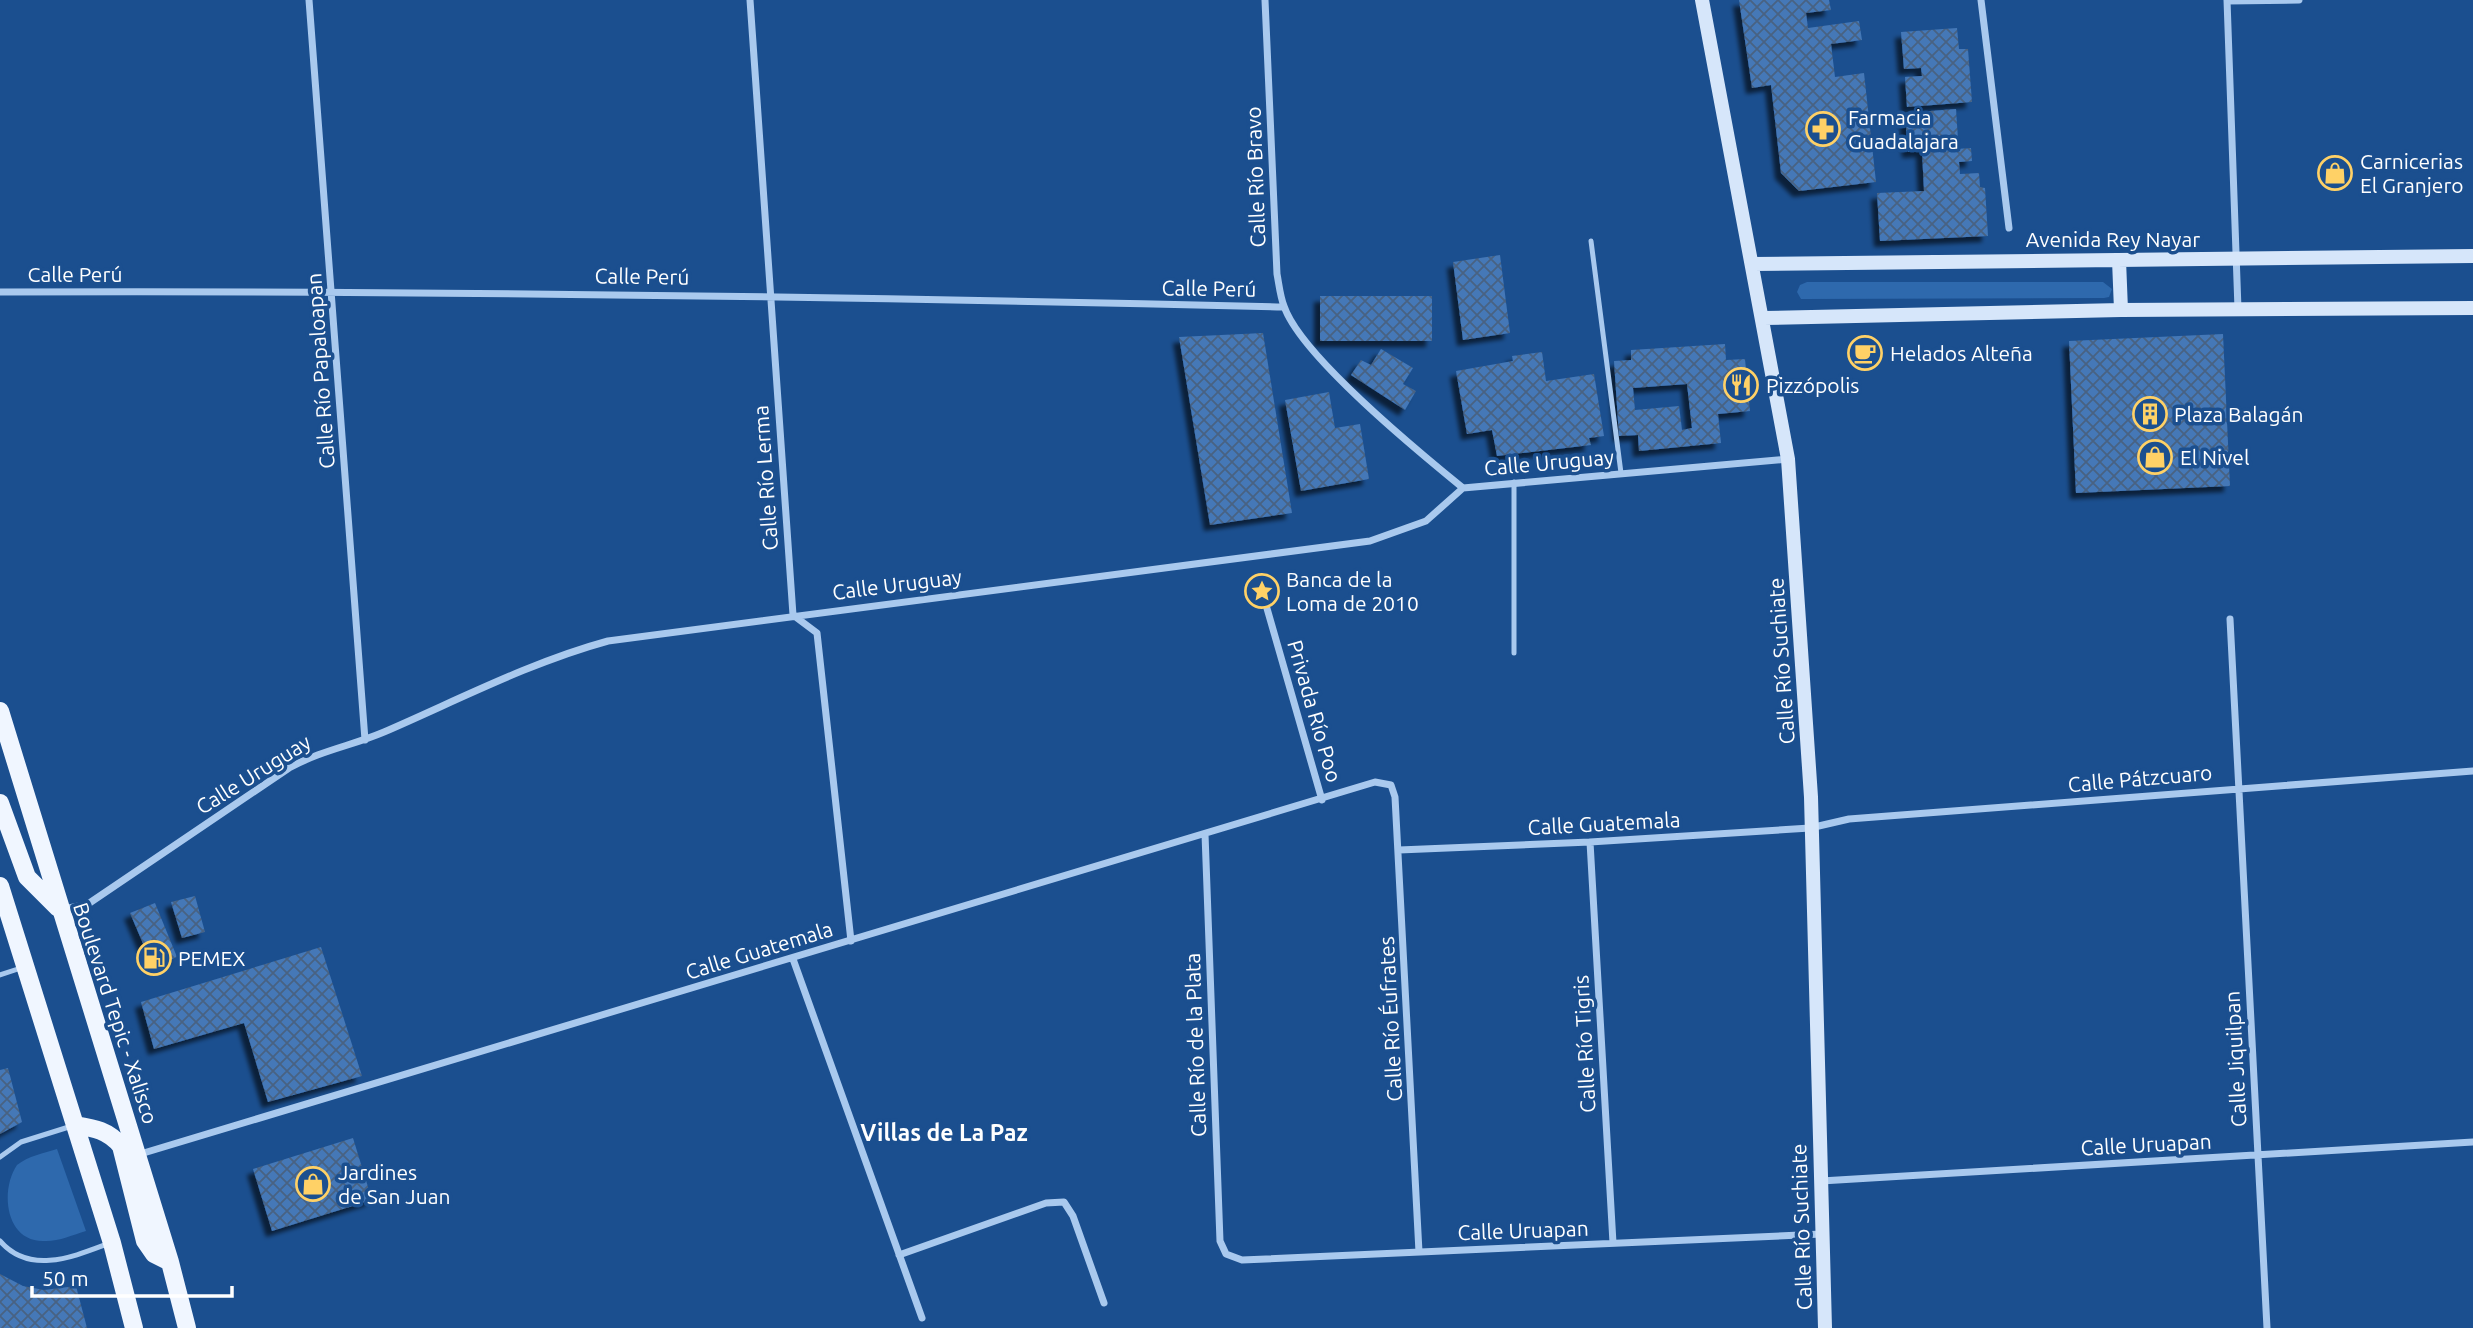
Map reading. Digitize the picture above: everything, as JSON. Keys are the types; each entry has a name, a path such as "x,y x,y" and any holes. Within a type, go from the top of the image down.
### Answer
{"main road":[{"name":"Calle Río Suchiate","path":"1702,0 1764,318 1788,459 1804,674 1825,1328"},
{"name":"Avenida Rey Nayar","path":"1753,264 2473,256"},
{"path":"2119,260 2121,310"},
{"path":"1764,318 2121,310 2473,308"},
{"name":"Boulevard Tepic - Xalisco","path":"0,711 170,1262 187,1328"},
{"path":"0,803 27,877 60,910"},
{"path":"0,887 113,1242 134,1328"},
{"path":"75,1125 100,1130 113,1136 121,1146 145,1241 154,1254 170,1262"}],"street":[{"name":"Calle Río Papaloapan","path":"309,0 365,740"},
{"name":"Calle Río Lerma","path":"750,0 793,615"},
{"name":"Calle Río Bravo","path":"1265,0 1277,274 1284,307 1297,330 1331,369 1463,488"},
{"path":"1981,0 2009,229"},
{"path":"2238,309 2227,0 2299,0"},
{"name":"Calle Perú","path":"0,292 331,290 769,295 1284,307"},
{"name":"Calle Uruguay","path":"60,910 88,904 289,768 320,751 365,740 572,651 608,641 793,615 1243,560 1370,541 1426,521 1463,488 1788,459"},
{"name":"Privada Río Poo","path":"1262,591 1322,800"},
{"path":"793,615 817,633 850,941"},
{"name":"Calle Jiquilpan","path":"2230,619 2267,1328"},
{"name":"Calle Pátzcuaro","path":"1810,828 1849,819 2473,772"},
{"name":"Calle Guatemala","path":"137,1155 1375,782 1391,785"},
{"name":"Calle Río Éufrates","path":"1391,785 1395,797 1399,850 1419,1252"},
{"name":"Calle Guatemala","path":"1399,850 1590,842 1810,828"},
{"name":"Calle Río de la Plata","path":"1205,834 1220,1241 1226,1254"},
{"name":"Calle Río Tigris","path":"1590,842 1614,1243"},
{"path":"793,959 922,1318"},
{"name":"Calle Uruapan","path":"1820,1181 2473,1142"},
{"path":"900,1255 1046,1203 1064,1202 1073,1216 1104,1303"},
{"name":"Calle Uruapan","path":"1226,1254 1242,1260 1822,1234"}],"lane":[{"path":"1591,241 1620,472"},
{"path":"1514,482 1514,653"},
{"path":"0,975 24,967"},
{"path":"0,1157 21,1142 75,1125"},
{"path":"0,1241 23,1258 44,1262 66,1259 113,1242"}],"shaded area":[{"path":"1807,282 2103,282 2112,289 2109,297 2104,298 1801,299 1797,292 1800,285"},
{"path":"57,1149 86,1231 54,1240 30,1239 14,1224 9,1212 12,1175 21,1162"}],"building":[{"path":"1739,0 1829,0 1831,10 1806,13 1808,28 1859,21 1862,40 1831,44 1835,77 1864,73 1876,182 1799,191 1781,173 1771,85 1752,88"},
{"path":"1957,28 1959,49 1968,49 1972,102 1907,107 1905,77 1922,76 1921,68 1904,69 1901,32"},
{"path":"1956,109 1958,139 1941,140 1941,150 1971,148 1972,161 1959,162 1960,174 1979,173 1980,187 1985,188 1988,236 1880,241 1877,193 1924,191 1922,151 1908,152 1905,113"},
{"path":"1500,255 1510,333 1463,340 1453,262"},
{"path":"1320,296 1432,296 1432,341 1320,341"},
{"path":"1263,333 1292,513 1210,525 1179,337"},
{"name":"Plaza Balagán","path":"2223,334 2230,486 2076,493 2069,341"},
{"path":"1725,344 1726,360 1745,359 1750,411 1718,414 1721,443 1639,451 1638,435 1619,436 1614,361 1631,360 1631,350","holes":["1687,384 1692,428 1682,430 1679,406 1635,410 1633,388"]},
{"path":"1381,349 1413,368 1403,384 1416,391 1405,410 1351,375 1361,360 1371,365"},
{"path":"1542,352 1546,381 1594,374 1604,436 1589,438 1591,445 1497,456 1492,430 1467,434 1456,371 1513,361 1512,356"},
{"path":"1329,392 1335,428 1360,424 1369,479 1301,491 1285,400"},
{"path":"195,896 205,932 182,938 171,902"},
{"path":"155,903 177,957 153,967 130,913"},
{"path":"321,947 362,1076 268,1102 244,1023 154,1049 141,1002"},
{"path":"8,1068 22,1122 0,1134 0,1070"},
{"name":"Jardines de San Juan","path":"353,1138 372,1200 272,1231 253,1169"},
{"path":"0,1274 23,1286 44,1290 76,1286 87,1328 0,1328"}],"place":[{"name":"Farmacia Guadalajara","path":"1823,129"},
{"name":"Carnicerias El Granjero","path":"2335,173"},
{"name":"Helados Alteña","path":"1865,353"},
{"name":"Pizzópolis","path":"1741,385"},
{"name":"Plaza Balagán","path":"2150,414"},
{"name":"El Nivel","path":"2155,457"},
{"name":"Banca de la Loma de 2010","path":"1262,591"},
{"name":"PEMEX","path":"154,958"},
{"name":"Jardines de San Juan","path":"313,1184"}],"district":[{"name":"Villas de La Paz","path":"944,1132"}]}
